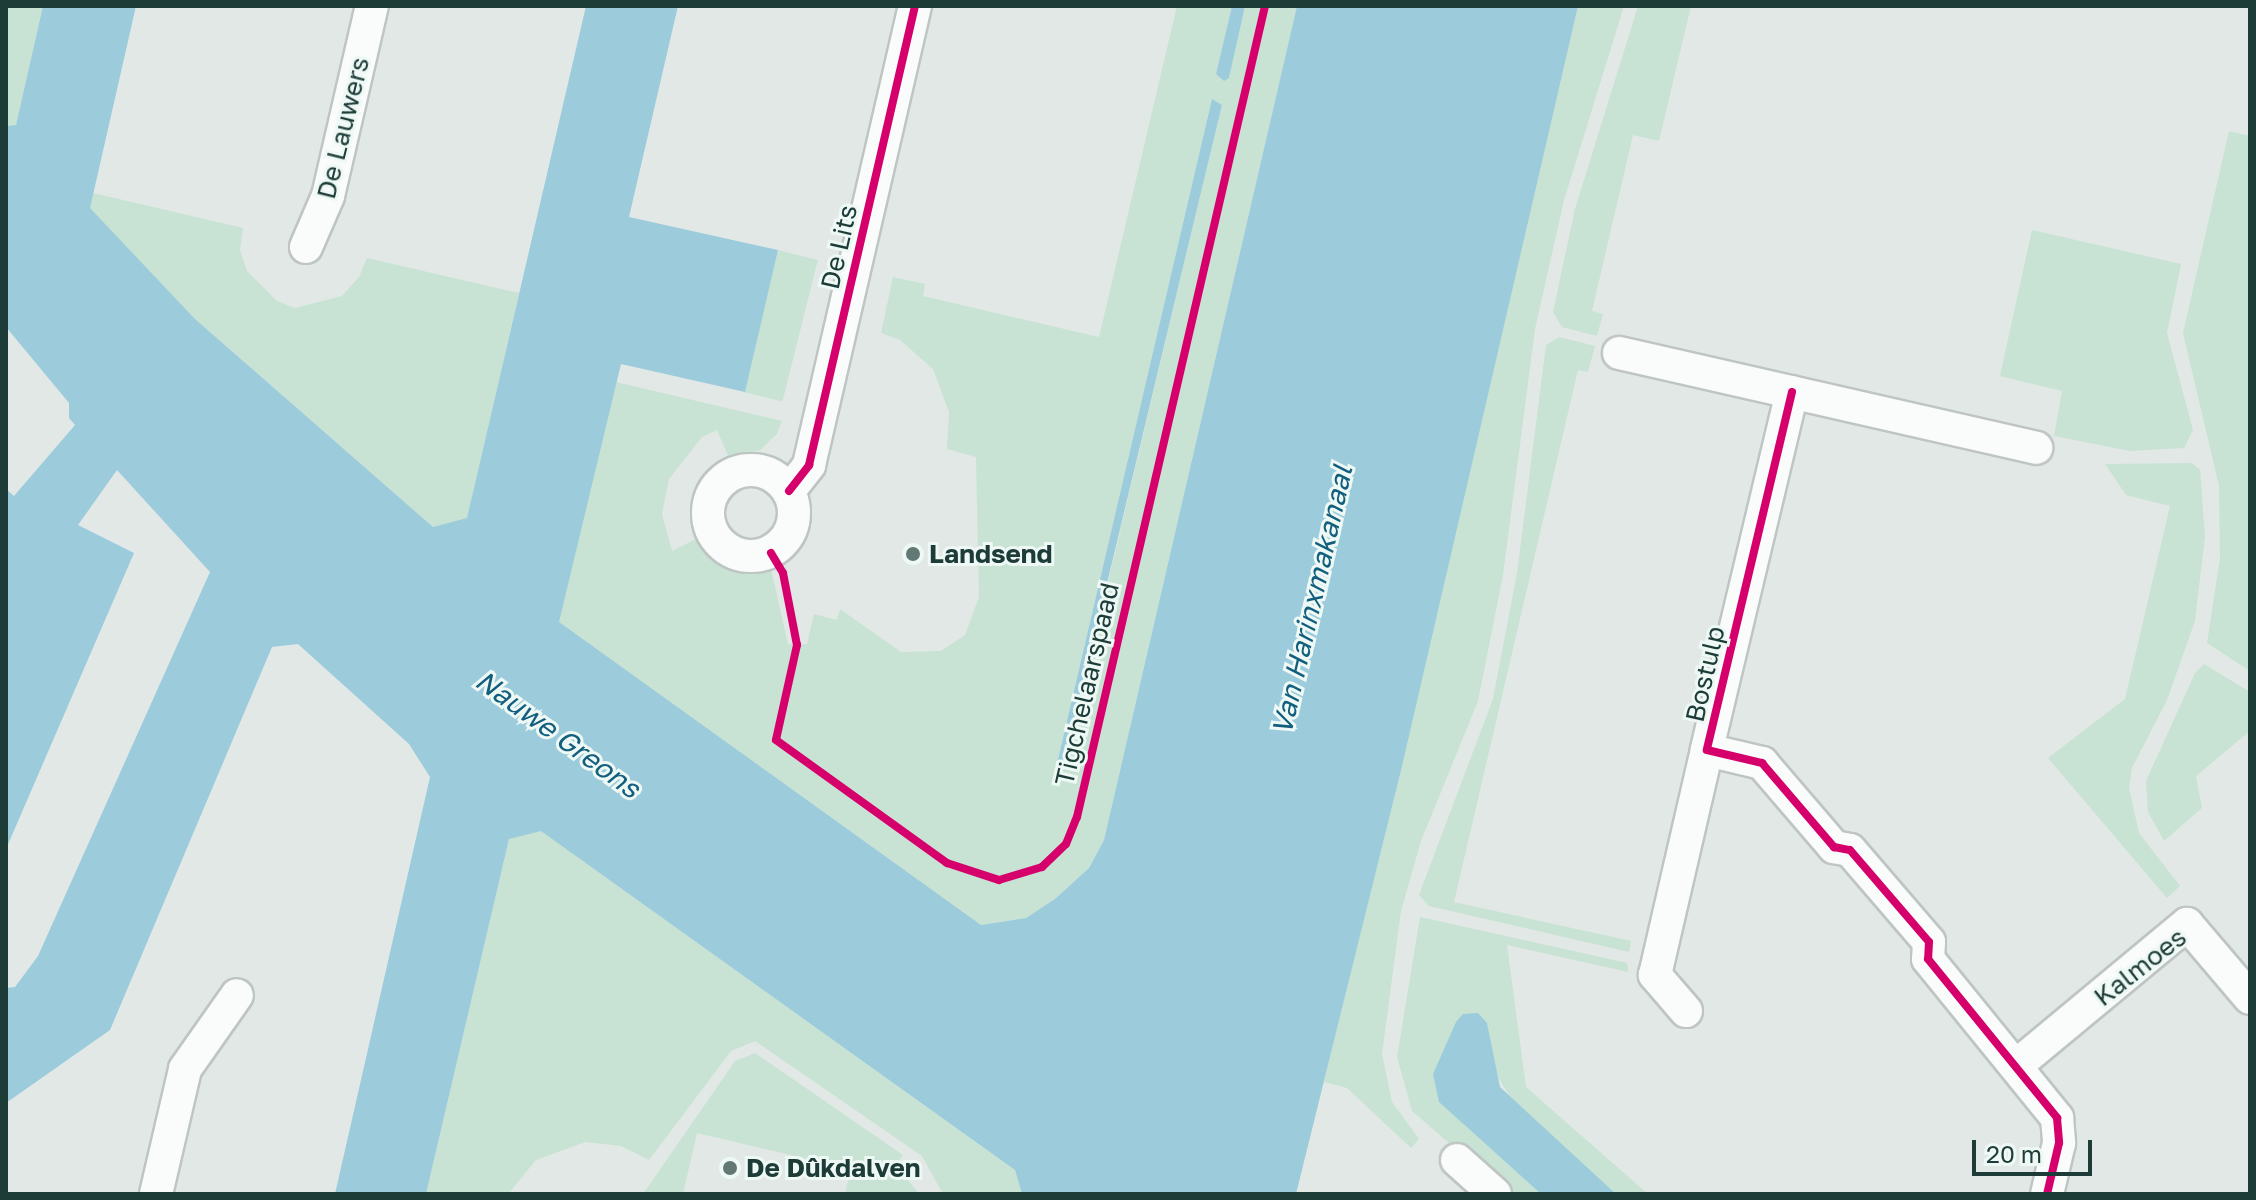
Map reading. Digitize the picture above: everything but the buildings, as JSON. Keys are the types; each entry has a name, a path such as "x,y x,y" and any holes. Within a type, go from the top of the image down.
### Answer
{"street":[{"name":"De Lauwers","path":"306,247 328,196 372,6"},
{"name":"De Lits","path":"789,491 809,465 915,6"},
{"path":"1619,353 2036,448"},
{"name":"Bostulp","path":"1686,1011 1655,975 1792,392"},
{"name":"Bostulp","path":"1707,750 1762,763 1834,847 1850,850 1929,942 1928,959 2051,1107 2060,1130 2047,1194"},
{"name":"Kalmoes","path":"2017,1065 2187,924 2250,998"},
{"path":"156,1194 185,1069 237,995"},
{"path":"1457,1160 1495,1194"}],"green space":[{"path":"6,6 43,6 16,125 6,126"},
{"path":"1177,6 1232,6 1216,74 1229,78 1245,6 1297,6 1104,840 1089,868 1055,899 1026,918 981,925 558,622 616,382 782,421 777,434 760,450 729,458 717,430 702,437 669,479 662,514 672,551 698,538 728,567 771,569 788,644 807,644 814,614 837,620 840,609 901,652 941,651 965,635 979,597 976,457 947,449 949,412 933,369 900,340 881,333 893,277 925,284 923,296 1099,337","holes":["1212,99 1222,105 1059,787 1053,781"]},
{"path":"1578,6 1624,6 1564,200 1535,329 1503,575 1478,701 1421,841 1401,911 1382,1054 1392,1102 1419,1139 1411,1148 1347,1088 1324,1082"},
{"path":"1638,6 1691,6 1659,141 1633,135 1592,311 1603,314 1597,336 1562,327 1553,312 1575,209"},
{"path":"2229,131 2250,136 2250,671 2207,643 2220,558 2219,486 2183,333"},
{"path":"93,193 243,228 240,250 247,271 277,301 295,308 342,296 359,277 367,258 519,293 467,519 433,527 195,319 89,208"},
{"path":"2032,230 2181,264 2167,333 2193,430 2184,448 2130,451 2054,436 2062,391 2000,376"},
{"path":"778,250 818,260 782,402 743,392"},
{"path":"1559,337 1595,346 1588,372 1578,370 1454,902 1631,941 1629,952 1429,906 1419,895 1493,699 1517,573 1546,345"},
{"path":"2192,463 2200,470 2205,536 2195,621 2167,700 2132,768 2129,788 2139,833 2180,886 2167,898 2048,758 2125,699 2170,506 2126,495 2105,464"},
{"path":"2204,664 2250,692 2250,731 2196,776 2202,808 2164,841 2148,812 2146,781 2195,673"},
{"path":"541,830 1015,1170 1022,1194 943,1194 922,1156 755,1041 731,1051 649,1160 621,1146 585,1142 536,1160 508,1194 426,1194 509,839"},
{"path":"1420,917 1627,963 1628,972 1507,945 1526,1087 1648,1194 1616,1194 1514,1103 1492,1068 1487,1023 1464,1125 1541,1194 1508,1194 1412,1111 1397,1057"},
{"path":"755,1053 903,1155 896,1165 919,1194 845,1194 851,1169 697,1133 683,1194 643,1194 735,1061"}],"water":[{"path":"43,6 136,6 90,208 195,319 433,527 467,518 586,6 678,6 629,217 778,250 745,392 621,364 559,622 981,925 1026,918 1055,899 1089,868 1104,840 1297,6 1578,6 1402,766 1296,1194 1022,1194 1015,1170 541,831 509,839 426,1194 335,1194 430,777 409,744 298,644 272,647 110,1030 6,1103 6,988 15,987 38,956 210,572 117,470 78,525 134,553 6,849 6,489 14,496 75,425 69,418 69,403 6,327 6,126 16,125"},
{"path":"1232,6 1245,6 1229,78 1224,81 1216,74"},
{"path":"1212,99 1222,105 1058,787 1053,781"},
{"path":"1478,1013 1487,1023 1500,1087 1616,1194 1541,1194 1439,1102 1433,1074 1456,1022 1463,1014"}],"cycle path":[{"path":"789,491 809,465 915,6"},
{"name":"Tigchelaarspaad","path":"771,553 783,573 797,645 776,740 947,863 999,880 1042,867 1066,844 1077,817 1265,6"},
{"path":"1792,392 1707,750 1762,763 1834,847 1850,850 1929,942 1928,959 2057,1118 2059,1143 2047,1194"}],"place":[{"name":"Landsend","path":"913,554"},
{"name":"De Dûkdalven","path":"730,1168"}],"water label":[{"name":"Van Harinxmakanaal","path":"1312,600"},
{"name":"Nauwe Greons","path":"558,734"}]}
